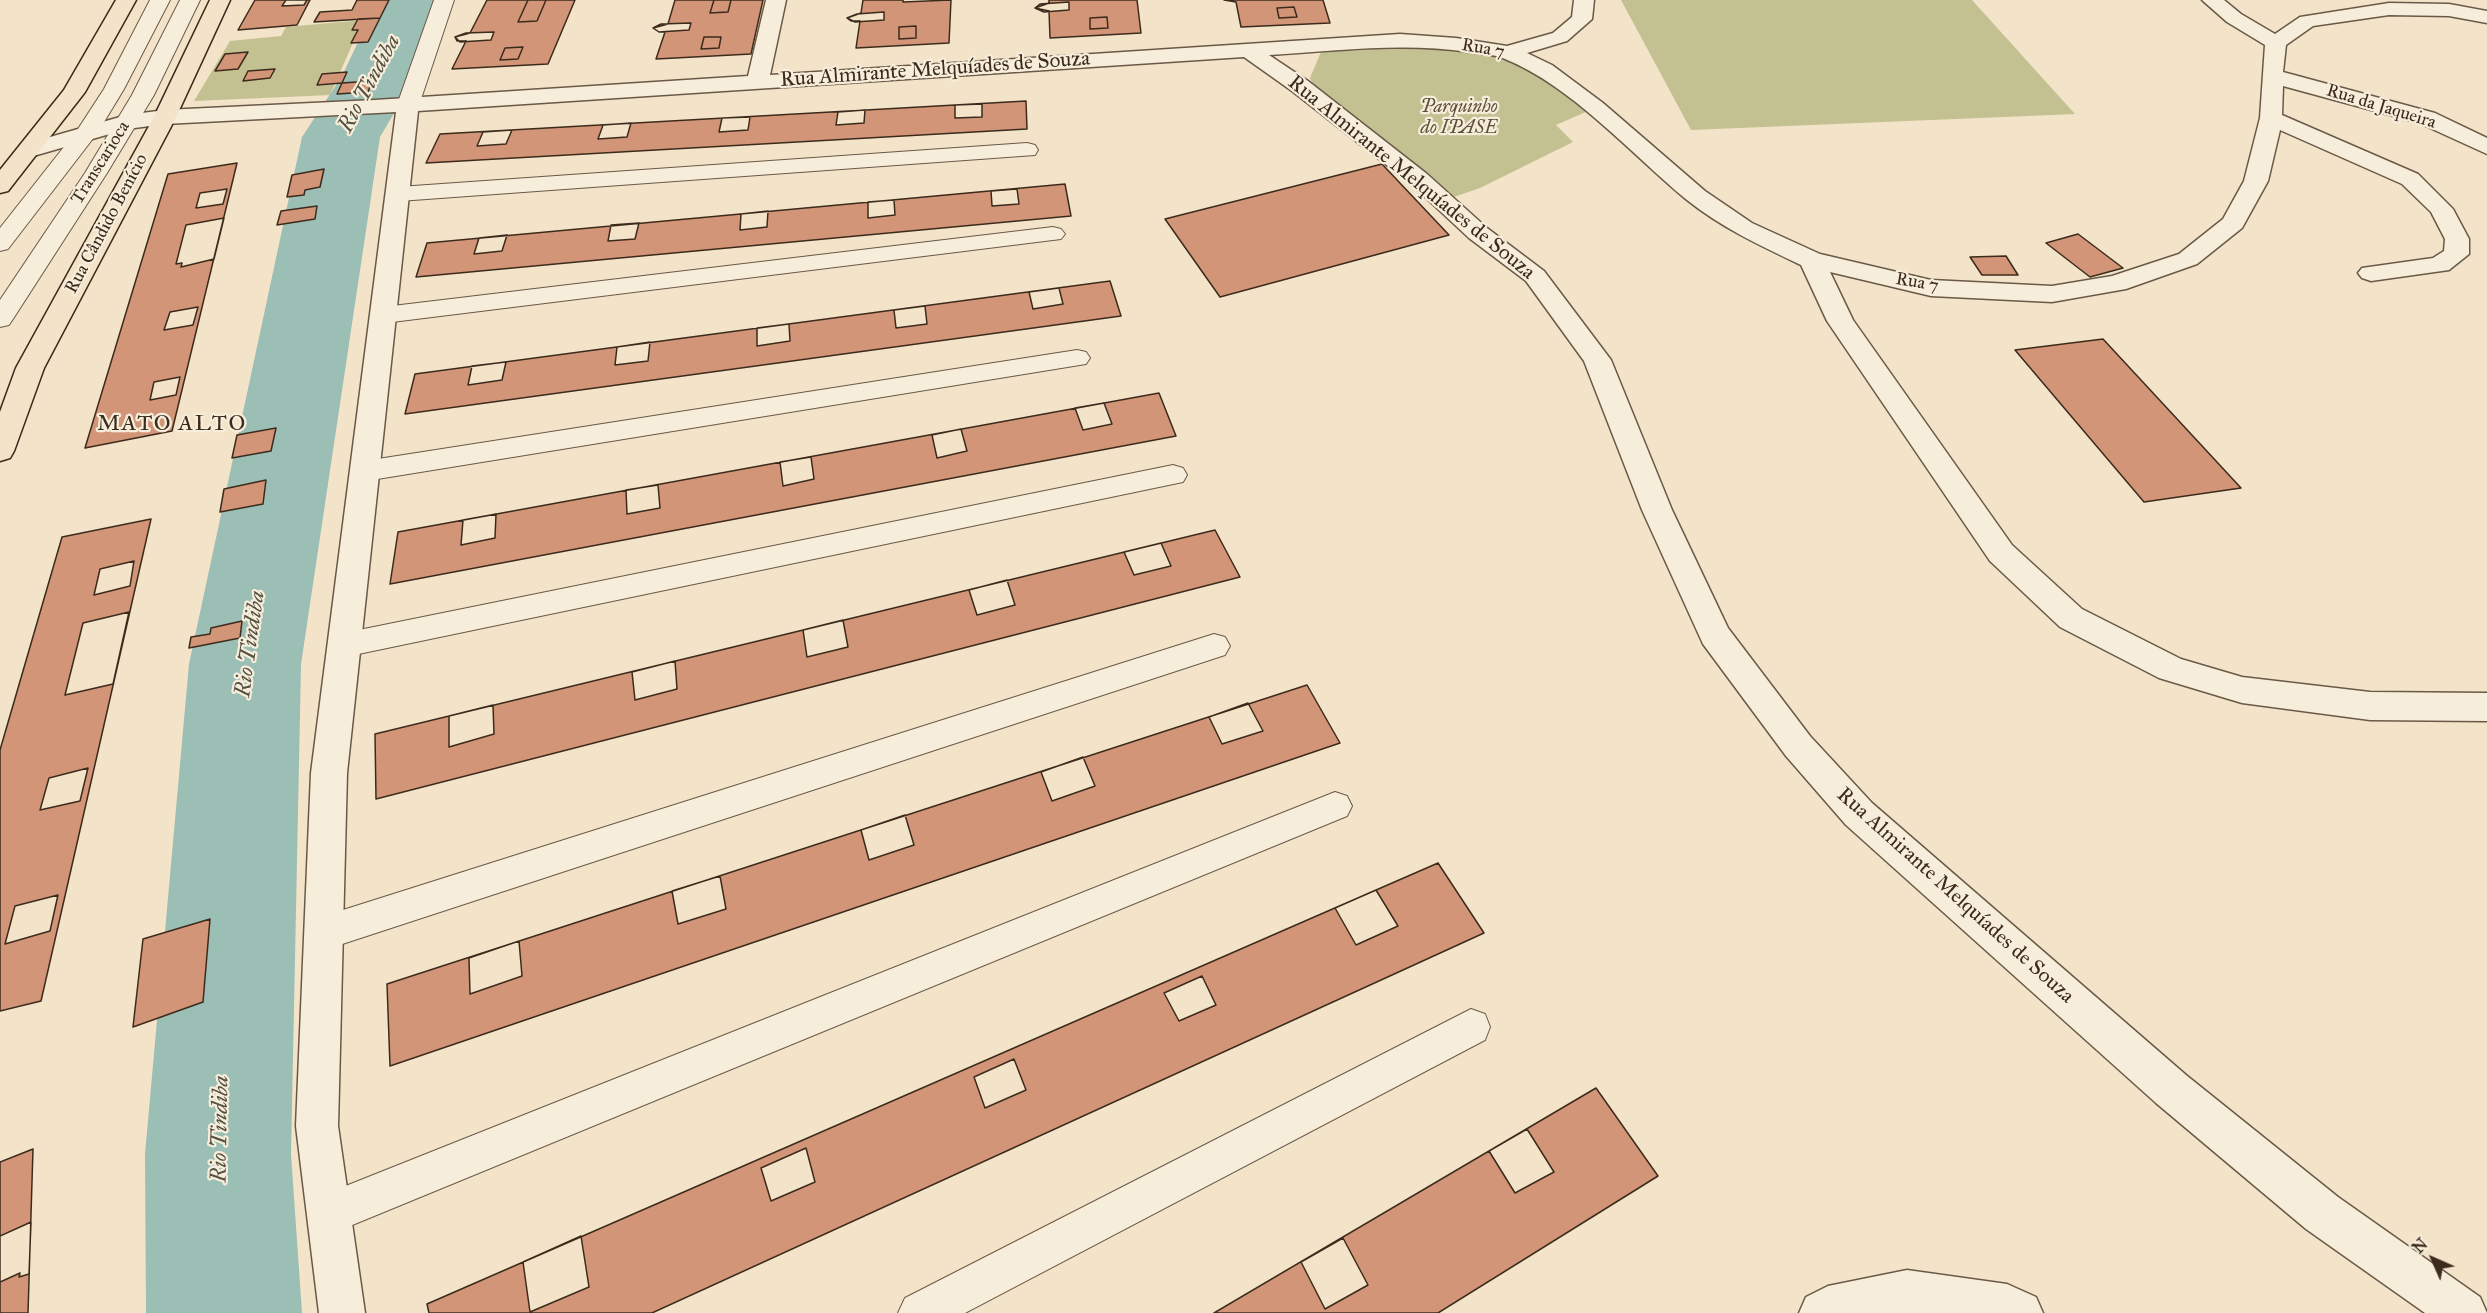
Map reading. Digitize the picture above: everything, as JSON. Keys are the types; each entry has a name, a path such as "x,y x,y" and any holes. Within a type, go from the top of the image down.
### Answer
{"main road":[{"path":"0,186 74,92 126,0"},
{"name":"Rua Cândido Benício","path":"0,451 30,368 165,117 220,0"}],"street":[{"path":"758,82 776,0"},
{"path":"1508,52 1560,37 1582,19 1584,0"},
{"path":"2212,0 2234,18 2276,43 2307,21 2390,9 2449,9 2487,17"},
{"name":"Rua 7","path":"1247,49 1400,40 1456,44 1508,52 1544,70 1595,108 1697,196 1743,228 1812,260 1931,288 2052,294 2117,283 2188,259 2233,223 2256,181 2271,118 2276,43"},
{"name":"Rua Almirante Melquíades de Souza","path":"30,150 127,122 165,117 329,110 1247,49 1300,86 1419,179 1471,227 1535,276 1597,360 1657,510 1716,634 1798,746 1859,814 2171,1089 2322,1214 2464,1313"},
{"name":"Rua da Jaqueira","path":"2272,76 2427,118 2487,147"},
{"path":"342,1313 317,1126 329,773 408,105"},
{"path":"2271,118 2410,179 2441,208 2457,238 2456,254 2440,265 2371,273"},
{"path":"1812,260 1840,321 2001,553 2072,618 2171,669 2242,690 2370,706 2487,707"},
{"path":"1822,1313 1827,1309 1907,1293 2007,1307 2020,1313"}],"lane":[{"name":"Transcarioca","path":"0,244 87,132 114,89 160,0"},
{"name":"Transcarioca","path":"0,319 127,122 143,95 190,0"},
{"path":"408,105 444,0"},
{"path":"399,194 1027,150"},
{"path":"384,315 1053,234"},
{"path":"365,471 1077,358"},
{"path":"344,645 1173,475"},
{"path":"324,933 1214,646"},
{"path":"328,1214 1335,806"},
{"path":"920,1313 1471,1028"}],"green space":[{"path":"1621,0 1972,0 2075,114 1691,130"},
{"path":"363,20 330,95 194,101 230,41 281,36 286,27"},
{"name":"Parquinho do IPASE","path":"1416,40 1508,52 1595,108 1556,125 1573,142 1480,188 1442,201 1317,93 1310,78 1321,52"}],"building":[{"path":"255,0 310,0 297,25 238,30"},
{"path":"286,0 307,0 304,5 282,6"},
{"path":"357,0 389,0 380,18 314,22 320,12 352,10"},
{"path":"487,0 528,0 518,22 537,21 546,0 575,0 548,64 452,69 466,41 457,41 455,37 470,33","holes":["523,47 518,59 500,60 505,48"]},
{"path":"528,0 546,0 537,21 518,22"},
{"path":"675,0 714,0 710,13 728,12 731,0 763,0 751,54 656,59 665,32 659,32 653,28 668,24","holes":["704,37 721,37 719,48 701,49"]},
{"path":"714,0 731,0 728,12 710,13"},
{"path":"863,0 903,0 903,2 951,0 949,43 856,48 860,21 851,21 847,18 861,13","holes":["916,26 916,38 899,39 899,27"]},
{"path":"1049,0 1137,0 1141,33 1050,38 1049,11 1035,8 1049,3","holes":["1107,17 1108,28 1090,29 1090,18"]},
{"path":"1224,0 1323,0 1330,23 1241,27 1236,2","holes":["1294,7 1297,17 1279,18 1277,8"]},
{"path":"1069,2 1069,10 1044,12 1035,8 1040,4"},
{"path":"1294,7 1297,17 1279,18 1277,8"},
{"path":"884,12 884,20 855,22 847,18 857,14"},
{"path":"1107,17 1108,28 1090,29 1090,18"},
{"path":"380,18 368,42 351,43 358,30 352,30 358,19"},
{"path":"691,23 689,30 659,32 653,28 661,24"},
{"path":"916,26 916,38 899,39 899,27"},
{"path":"494,32 491,40 460,42 455,37 466,33"},
{"path":"704,37 721,37 719,48 701,49"},
{"path":"523,47 518,59 500,60 505,48"},
{"path":"248,52 238,69 215,71 225,54"},
{"path":"275,69 270,78 243,81 248,71"},
{"path":"347,72 342,83 317,85 322,74"},
{"path":"372,81 368,92 337,94 342,83"},
{"path":"1026,101 1027,129 426,163 440,134"},
{"path":"982,104 982,117 955,118 955,105"},
{"path":"865,110 864,123 836,125 838,112"},
{"path":"750,117 748,130 719,132 722,118"},
{"path":"631,123 627,137 598,139 603,125"},
{"path":"512,130 506,144 477,146 483,132"},
{"path":"237,163 172,431 85,448 168,174"},
{"path":"1382,164 1449,235 1220,297 1165,219"},
{"path":"324,169 320,187 305,190 304,195 287,197 292,175"},
{"path":"1065,184 1071,216 416,277 427,243"},
{"path":"227,189 223,204 196,208 200,193"},
{"path":"1017,189 1019,204 992,206 991,191"},
{"path":"894,200 895,215 868,218 868,202"},
{"path":"317,206 315,219 277,225 281,211"},
{"path":"768,211 767,227 740,230 741,214"},
{"path":"224,218 214,259 181,267 182,263 176,264 186,225"},
{"path":"639,223 635,239 608,241 611,225"},
{"path":"2078,234 2123,268 2090,277 2046,243"},
{"path":"507,235 502,251 474,254 479,238"},
{"path":"2006,256 2018,275 1982,275 1970,257"},
{"path":"1110,281 1121,316 405,414 415,374"},
{"path":"1059,288 1063,304 1033,309 1029,292"},
{"path":"925,306 927,324 896,328 894,310"},
{"path":"198,307 193,325 164,330 170,312"},
{"path":"789,324 790,341 757,346 757,328"},
{"path":"2103,339 2241,488 2144,502 2015,350"},
{"path":"650,342 648,361 615,365 617,347"},
{"path":"506,362 502,380 468,385 472,366"},
{"path":"180,377 176,395 150,400 154,382"},
{"path":"1159,393 1176,436 390,584 398,532"},
{"path":"1104,403 1112,424 1083,430 1075,408"},
{"path":"276,428 271,451 232,458 237,435"},
{"path":"961,429 967,451 937,458 932,435"},
{"path":"811,457 814,479 783,486 780,462"},
{"path":"266,480 263,504 220,512 224,489"},
{"path":"658,485 660,508 627,514 626,490"},
{"path":"496,514 495,538 461,545 463,520"},
{"path":"151,519 41,1001 0,1011 0,750 62,537"},
{"path":"1215,530 1240,577 376,799 375,734"},
{"path":"1161,543 1171,566 1134,575 1124,552"},
{"path":"134,561 130,586 94,595 100,569"},
{"path":"1007,580 1015,605 977,615 969,590"},
{"path":"129,612 113,684 65,695 83,623"},
{"path":"843,620 848,647 807,657 803,630"},
{"path":"242,621 240,638 189,648 191,637 210,634 211,628"},
{"path":"675,661 677,689 635,700 632,672"},
{"path":"1307,685 1340,743 390,1066 387,984"},
{"path":"1248,703 1263,731 1222,744 1209,717"},
{"path":"493,705 494,734 449,747 449,716"},
{"path":"1083,757 1095,786 1052,801 1041,772"},
{"path":"88,768 80,801 40,810 49,778"},
{"path":"905,815 914,845 869,860 861,830"},
{"path":"1438,863 1484,933 652,1313 429,1313 427,1304"},
{"path":"720,876 726,909 678,924 672,891"},
{"path":"1376,890 1398,926 1356,945 1335,908"},
{"path":"58,895 50,931 5,944 15,906"},
{"path":"210,919 203,1002 133,1027 143,939"},
{"path":"519,941 522,976 470,994 469,958"},
{"path":"1202,976 1216,1005 1179,1021 1164,993"},
{"path":"1014,1059 1026,1090 985,1108 974,1077"},
{"path":"1596,1088 1658,1176 1438,1313 1214,1313"},
{"path":"1527,1129 1554,1172 1515,1193 1489,1151"},
{"path":"806,1148 815,1182 771,1201 761,1168"},
{"path":"33,1149 28,1313 0,1313 0,1162"},
{"path":"31,1222 29,1274 19,1277 20,1273 0,1282 0,1236"},
{"path":"581,1236 589,1287 530,1312 523,1262"},
{"path":"1343,1238 1368,1285 1325,1309 1301,1262"}],"waterway":[{"name":"Rio Tindiba","path":"224,1313 218,1154 245,664 341,137 379,76 412,0"}],"district":[{"name":"MATO ALTO","path":"172,425"}]}
